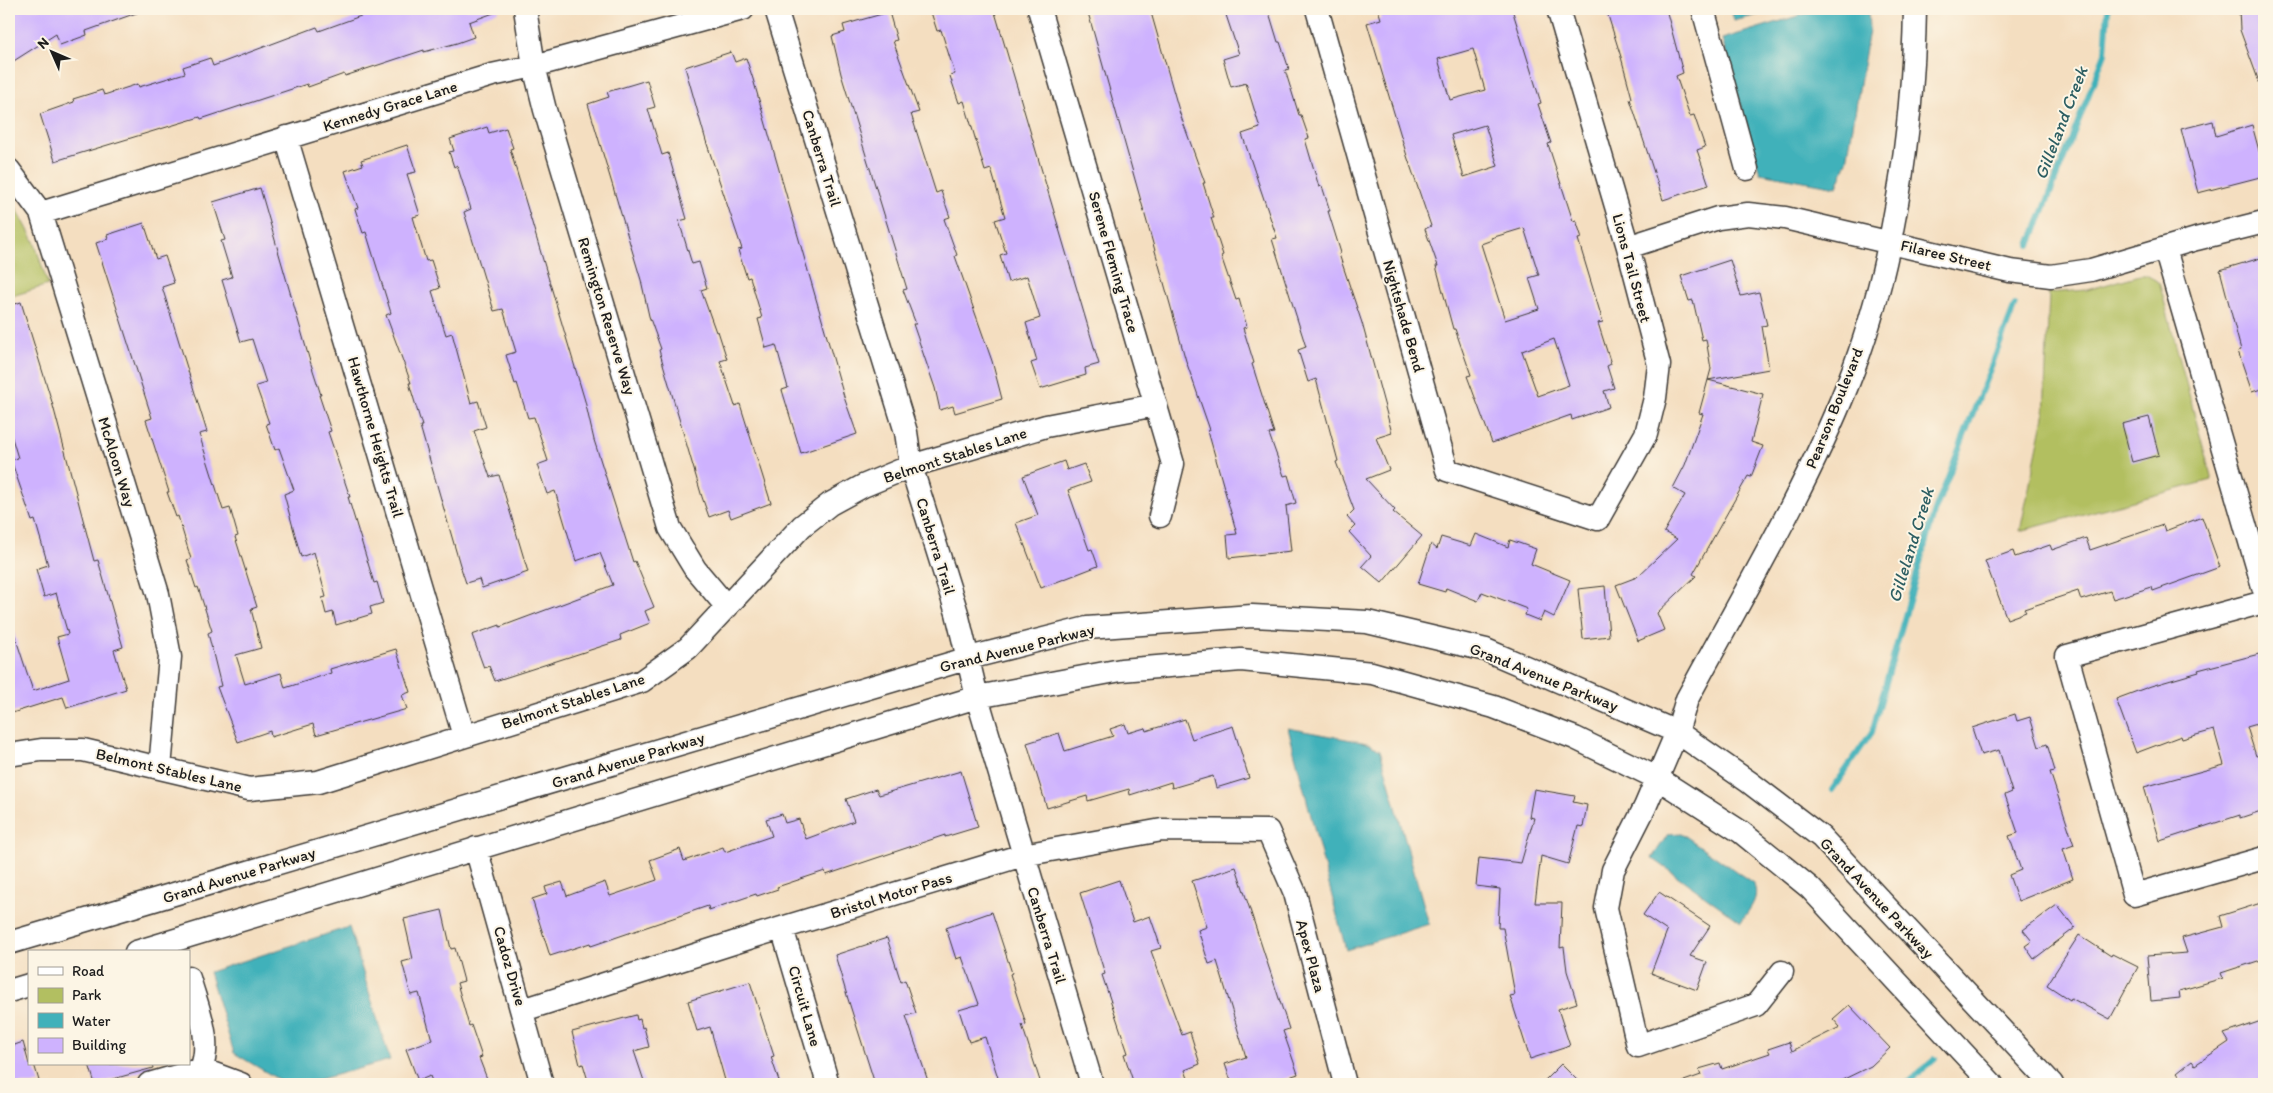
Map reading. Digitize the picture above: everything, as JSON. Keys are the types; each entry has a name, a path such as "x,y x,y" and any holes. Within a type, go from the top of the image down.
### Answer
{"street":[{"name":"Remington Reserve Way","path":"525,9 534,66 670,528 695,569 726,607"},
{"name":"Kennedy Grace Lane","path":"41,213 492,75 534,66 743,9"},
{"name":"Canberra Trail","path":"776,9 906,432 911,466 969,658 977,697 1023,856 1092,1084"},
{"name":"Serene Fleming Trace","path":"1038,9 1173,464 1160,516"},
{"name":"Nightshade Bend","path":"1317,9 1447,470 1598,520"},
{"name":"Lions Tail Street","path":"1558,9 1628,247 1659,365 1655,398 1646,434 1598,520"},
{"path":"1703,9 1747,169"},
{"name":"Pearson Boulevard","path":"1782,972 1756,1005 1638,1046 1606,908 1613,870 1677,732 1687,699 1813,462 1847,385 1872,309 1888,242 1906,148 1914,69 1915,9"},
{"name":"Hawthorne Heights Trail","path":"286,137 464,736"},
{"name":"McAloon Way","path":"9,170 41,213 158,594 170,657 160,768"},
{"name":"Filaree Street","path":"1628,247 1718,218 1748,214 1785,218 2010,271 2051,276 2091,270 2264,222"},
{"path":"2165,249 2264,590"},
{"name":"Belmont Stables Lane","path":"9,754 41,750 83,750 249,789 318,782 642,681 688,648 802,526 830,504 864,486 911,466 1046,426 1156,405"},
{"path":"2264,602 2067,656 2134,895 2264,858"},
{"name":"Grand Avenue Parkway","path":"9,944 969,658 1087,628 1252,616 1367,622 1486,650 1677,732 1749,782 1822,838 2052,1084"},
{"path":"149,950 180,945 476,848 977,697 1121,670 1241,660 1372,673 1494,707 1575,738 1657,778 1741,832 1810,888 1992,1084"},
{"name":"Bristol Motor Pass","path":"523,1010 782,928 1023,856 1162,830 1268,831"},
{"name":"Apex Plaza","path":"1268,831 1295,893 1345,1084"},
{"name":"Cadoz Drive","path":"476,848 523,1010 542,1084"},
{"name":"Circuit Lane","path":"782,928 828,1084"},
{"path":"190,982 207,1042 206,1056 201,1069"},
{"path":"9,991 28,985"},
{"path":"149,1084 201,1069 241,1084"}],"green space":[{"path":"9,194 34,241 48,285 9,297"},
{"path":"2146,275 2159,282 2212,480 2020,531 2044,416 2049,293 2087,290"}],"water":[{"path":"1731,9 1781,9 1734,21"},
{"path":"1821,9 1868,9 1869,30 1847,161 1837,187 1760,173 1722,39"},
{"path":"1288,728 1367,743 1380,750 1429,924 1346,950"},
{"path":"1681,833 1753,883 1756,894 1755,899 1741,922 1652,858 1668,834"},
{"path":"349,927 390,1060 303,1084 286,1084 234,1053 209,972"}],"building":[{"path":"9,9 142,9 142,11 86,31 87,35 60,45 56,34 9,64"},
{"path":"380,9 498,9 499,11 469,22 474,37 457,43 424,52 424,50 308,87 307,84 201,119 200,117 55,161 40,114 74,102 73,99 102,90 104,95 138,84 139,87 185,73 183,67 210,58 213,66 317,27 319,31"},
{"path":"930,9 994,9 1099,364 1085,368 1086,375 1040,389 1031,363 1037,361 1026,323 1040,318 1027,276 1008,282 1000,255 1006,253 995,220 1005,217 991,169 985,171 964,101 959,103 950,76 955,74 941,30 937,31"},
{"path":"1087,9 1150,9 1180,114 1205,183 1203,183 1214,218 1211,218 1223,255 1221,256 1236,300 1239,299 1247,327 1243,328 1254,363 1252,364 1274,433 1269,434 1284,476 1288,475 1296,503 1286,506 1291,551 1229,558 1227,535 1237,534 1208,431 1210,430 1186,361"},
{"path":"1224,9 1268,9 1289,69 1285,70 1299,115 1301,115 1309,138 1305,139 1319,187 1322,186 1330,211 1328,211 1341,253 1339,254 1362,323 1392,433 1376,438 1389,470 1366,479 1395,510 1393,512 1422,536 1382,583 1362,566 1371,556 1349,532 1355,526 1347,517 1354,510 1336,462 1338,461 1316,379 1308,382 1298,350 1306,347 1272,239 1277,238 1242,134 1260,128 1246,83 1231,87 1223,59 1239,54"},
{"path":"1378,9 1512,9 1541,103 1538,104 1551,143 1548,144 1573,221 1576,220 1582,238 1578,239 1603,322 1598,323 1611,364 1607,366 1614,388 1604,391 1609,407 1572,420 1571,415 1492,443 1467,376 1471,375 1455,329 1453,329 1436,266 1438,266 1425,229 1431,226 1407,156 1367,23 1381,19","holes":["1473,49 1485,90 1450,100 1438,59","1485,125 1498,166 1464,177 1451,135","1524,228 1539,275 1529,278 1539,309 1505,320 1481,244 1492,240 1491,238","1554,339 1569,385 1538,396 1522,351"]},
{"path":"1606,9 1666,9 1683,73 1676,76 1690,116 1694,115 1705,147 1697,150 1709,185 1663,200 1630,99 1632,98"},
{"path":"2239,9 2264,9 2264,90 2262,90 2240,30"},
{"path":"889,12 897,40 893,41 919,112 911,114 936,193 941,191 950,217 944,219 992,361 1002,399 955,413 953,406 940,410 935,388 913,324 916,324 903,290 907,289 841,74 832,36 845,32 843,25"},
{"path":"731,52 735,62 746,58 753,79 845,400 857,434 801,453 782,390 788,388 776,345 766,348 758,319 762,318 750,277 747,278 738,250 742,249 706,141 685,67"},
{"path":"647,80 655,107 648,109 662,155 668,153 687,219 679,221 692,264 699,262 707,288 701,290 727,359 720,361 735,406 740,404 771,503 731,518 728,510 709,517 702,497 659,350 661,349 649,316 641,280 588,104 609,97 607,92"},
{"path":"2213,121 2216,136 2252,125 2264,169 2264,176 2198,193 2181,129"},
{"path":"487,127 489,133 506,128 513,148 510,149 585,401 594,440 633,562 635,561 654,607 645,611 650,623 620,635 621,640 495,681 489,666 484,668 472,635 500,625 500,627 613,585 600,553 576,561 555,491 547,494 537,465 548,461 534,417 528,418 506,355 516,352 503,309 494,311 464,212 471,209 457,165 454,167 449,152 454,151 450,139"},
{"path":"407,145 416,172 407,174 420,215 413,217 426,261 431,260 440,288 432,291 446,335 452,333 471,403 478,401 486,427 474,431 490,477 499,475 528,572 482,588 479,579 466,583 460,565 420,426 422,426 409,383 411,383 386,315 391,313 366,232 363,233 355,209 358,208 345,171 363,165 361,160"},
{"path":"260,188 321,395 319,395 331,431 328,432 350,497 348,497 374,583 377,582 383,603 370,607 372,614 336,625 333,612 326,614 322,598 326,597 314,552 301,557 284,494 294,490 279,448 275,450 266,424 269,423 256,386 266,383 252,339 241,342 222,280 232,277 221,241 225,240 213,202"},
{"path":"144,223 156,259 165,256 174,283 162,287 207,432 199,434 223,510 230,508 238,536 235,537 257,607 251,609 261,648 236,655 245,684 281,673 285,688 331,673 330,669 396,649 410,692 402,695 407,709 316,735 313,724 271,737 270,731 238,742 217,687 221,686 208,633 212,631 187,560 191,559 178,516 176,517 167,492 169,492 146,420 152,418 96,243 108,239 107,235"},
{"path":"2264,257 2264,388 2252,392 2238,351 2241,350 2220,270"},
{"path":"1730,260 1741,296 1759,292 1767,325 1762,326 1769,369 1708,380 1711,369 1706,339 1702,340 1693,300 1689,301 1681,276"},
{"path":"21,302 52,402 94,561 98,560 123,647 114,650 126,689 67,708 63,697 9,714 9,627 12,627 33,691 69,679 57,637 68,634 56,593 44,597 36,569 48,565 35,520 32,521 11,460 18,458 9,428 9,306"},
{"path":"1708,380 1763,394 1751,442 1763,446 1751,477 1748,476 1693,574 1696,576 1657,613 1664,630 1638,641 1616,585 1637,577 1677,539 1664,532 1685,495 1673,488 1685,465 1703,414 1699,413"},
{"path":"2149,417 2159,455 2132,462 2122,424"},
{"path":"1064,461 1067,470 1084,464 1091,482 1068,490 1089,550 1092,549 1098,566 1041,588 1016,523 1038,515 1023,476"},
{"path":"2202,517 2220,567 2153,591 2152,587 2113,599 2110,591 2081,600 2078,591 2024,609 2026,612 2007,619 1985,561 2013,551 2015,557 2050,545 2052,550 2086,538 2090,550 2163,525 2165,531"},
{"path":"1476,534 1508,547 1510,540 1536,549 1531,564 1570,580 1554,617 1544,612 1540,621 1525,615 1527,609 1482,592 1478,601 1446,588 1445,592 1418,584 1431,544 1437,549 1441,537 1471,546"},
{"path":"1605,586 1609,636 1583,639 1578,589"},
{"path":"2259,654 2264,672 2264,722 2247,727 2256,756 2264,754 2264,810 2240,818 2240,815 2160,841 2144,787 2224,765 2214,730 2182,739 2181,736 2136,753 2116,699 2151,686 2199,672 2198,670"},
{"path":"2015,714 2017,721 2030,717 2039,747 2047,744 2055,771 2050,772 2074,845 2063,849 2073,879 2018,901 2009,875 2021,870 2009,836 2018,833 2005,795 2012,792 1999,750 1981,755 1972,728"},
{"path":"1185,719 1192,739 1233,726 1249,778 1216,788 1213,776 1172,788 1171,782 1130,795 1129,789 1088,801 1087,796 1047,808 1027,743 1059,733 1065,751 1113,736 1110,729 1125,724 1128,733 1145,728 1146,731"},
{"path":"961,771 978,827 945,837 945,835 826,875 825,871 777,887 778,889 757,896 756,894 709,910 708,906 591,946 590,943 550,956 532,899 547,894 545,887 562,882 567,896 605,882 610,896 657,880 650,860 680,849 684,861 723,847 725,852 772,836 766,819 782,814 785,823 799,819 806,839 854,821 846,799 876,789 879,795"},
{"path":"1534,789 1575,796 1573,802 1587,805 1583,827 1578,826 1568,864 1541,856 1535,903 1562,903 1560,948 1564,947 1567,971 1577,1003 1558,1009 1570,1046 1530,1059 1510,996 1515,995 1503,928 1498,928 1500,889 1476,886 1479,858 1521,863 1534,818 1529,817"},
{"path":"1236,867 1289,1029 1283,1031 1298,1074 1269,1084 1232,1084 1225,1064 1246,1057 1217,961 1209,964 1198,930 1207,927 1192,881"},
{"path":"1119,880 1133,922 1150,916 1161,948 1151,951 1182,1035 1190,1032 1200,1064 1185,1070 1190,1084 1134,1084 1124,1054 1128,1053 1102,975 1105,974 1080,893"},
{"path":"1659,892 1710,926 1690,956 1707,962 1697,990 1651,973 1667,931 1643,915"},
{"path":"2264,902 2264,959 2221,973 2223,978 2179,991 2180,998 2151,1001 2147,956 2187,953 2182,938 2223,927 2220,916"},
{"path":"2057,905 2075,928 2034,959 2025,946 2032,941 2023,930"},
{"path":"442,910 451,949 455,948 464,981 457,983 469,1026 471,1025 482,1057 479,1058 489,1084 433,1084 430,1076 418,1081 406,1049 432,1040 419,993 411,995 402,962 413,959 404,919"},
{"path":"992,912 1012,973 1010,974 1026,1024 1022,1025 1041,1084 1000,1084 985,1037 969,1042 959,1010 979,1004 962,957 956,959 946,928"},
{"path":"2079,935 2111,956 2112,954 2138,967 2110,1019 2071,998 2070,1000 2047,985"},
{"path":"887,938 901,982 905,980 916,1013 906,1016 929,1084 875,1084 835,955"},
{"path":"750,982 774,1056 771,1057 780,1084 726,1084 710,1027 697,1031 688,1001"},
{"path":"1849,1005 1890,1048 1871,1066 1834,1084 1684,1084 1684,1081 1701,1075 1699,1069 1720,1063 1722,1069 1770,1053 1768,1049 1789,1042 1792,1051 1840,1027 1833,1019"},
{"path":"636,1015 637,1020 640,1019 642,1028 644,1027 649,1047 634,1051 645,1084 589,1084 583,1064 580,1065 572,1032"},
{"path":"2264,1020 2264,1084 2185,1084 2177,1073 2192,1061 2195,1065 2229,1042 2224,1034"},
{"path":"23,1042 28,1066 35,1066 40,1084 9,1084 9,1047"},
{"path":"1561,1064 1581,1084 1541,1084"},
{"path":"90,1066 152,1066 153,1068 95,1084"}],"waterway":[{"name":"Gilleland Creek","path":"2030,245 2105,53 2108,9"},
{"name":"Gilleland Creek","path":"1832,790 1872,732 1934,513 2015,305"},
{"path":"1906,1084 1935,1059"}]}
